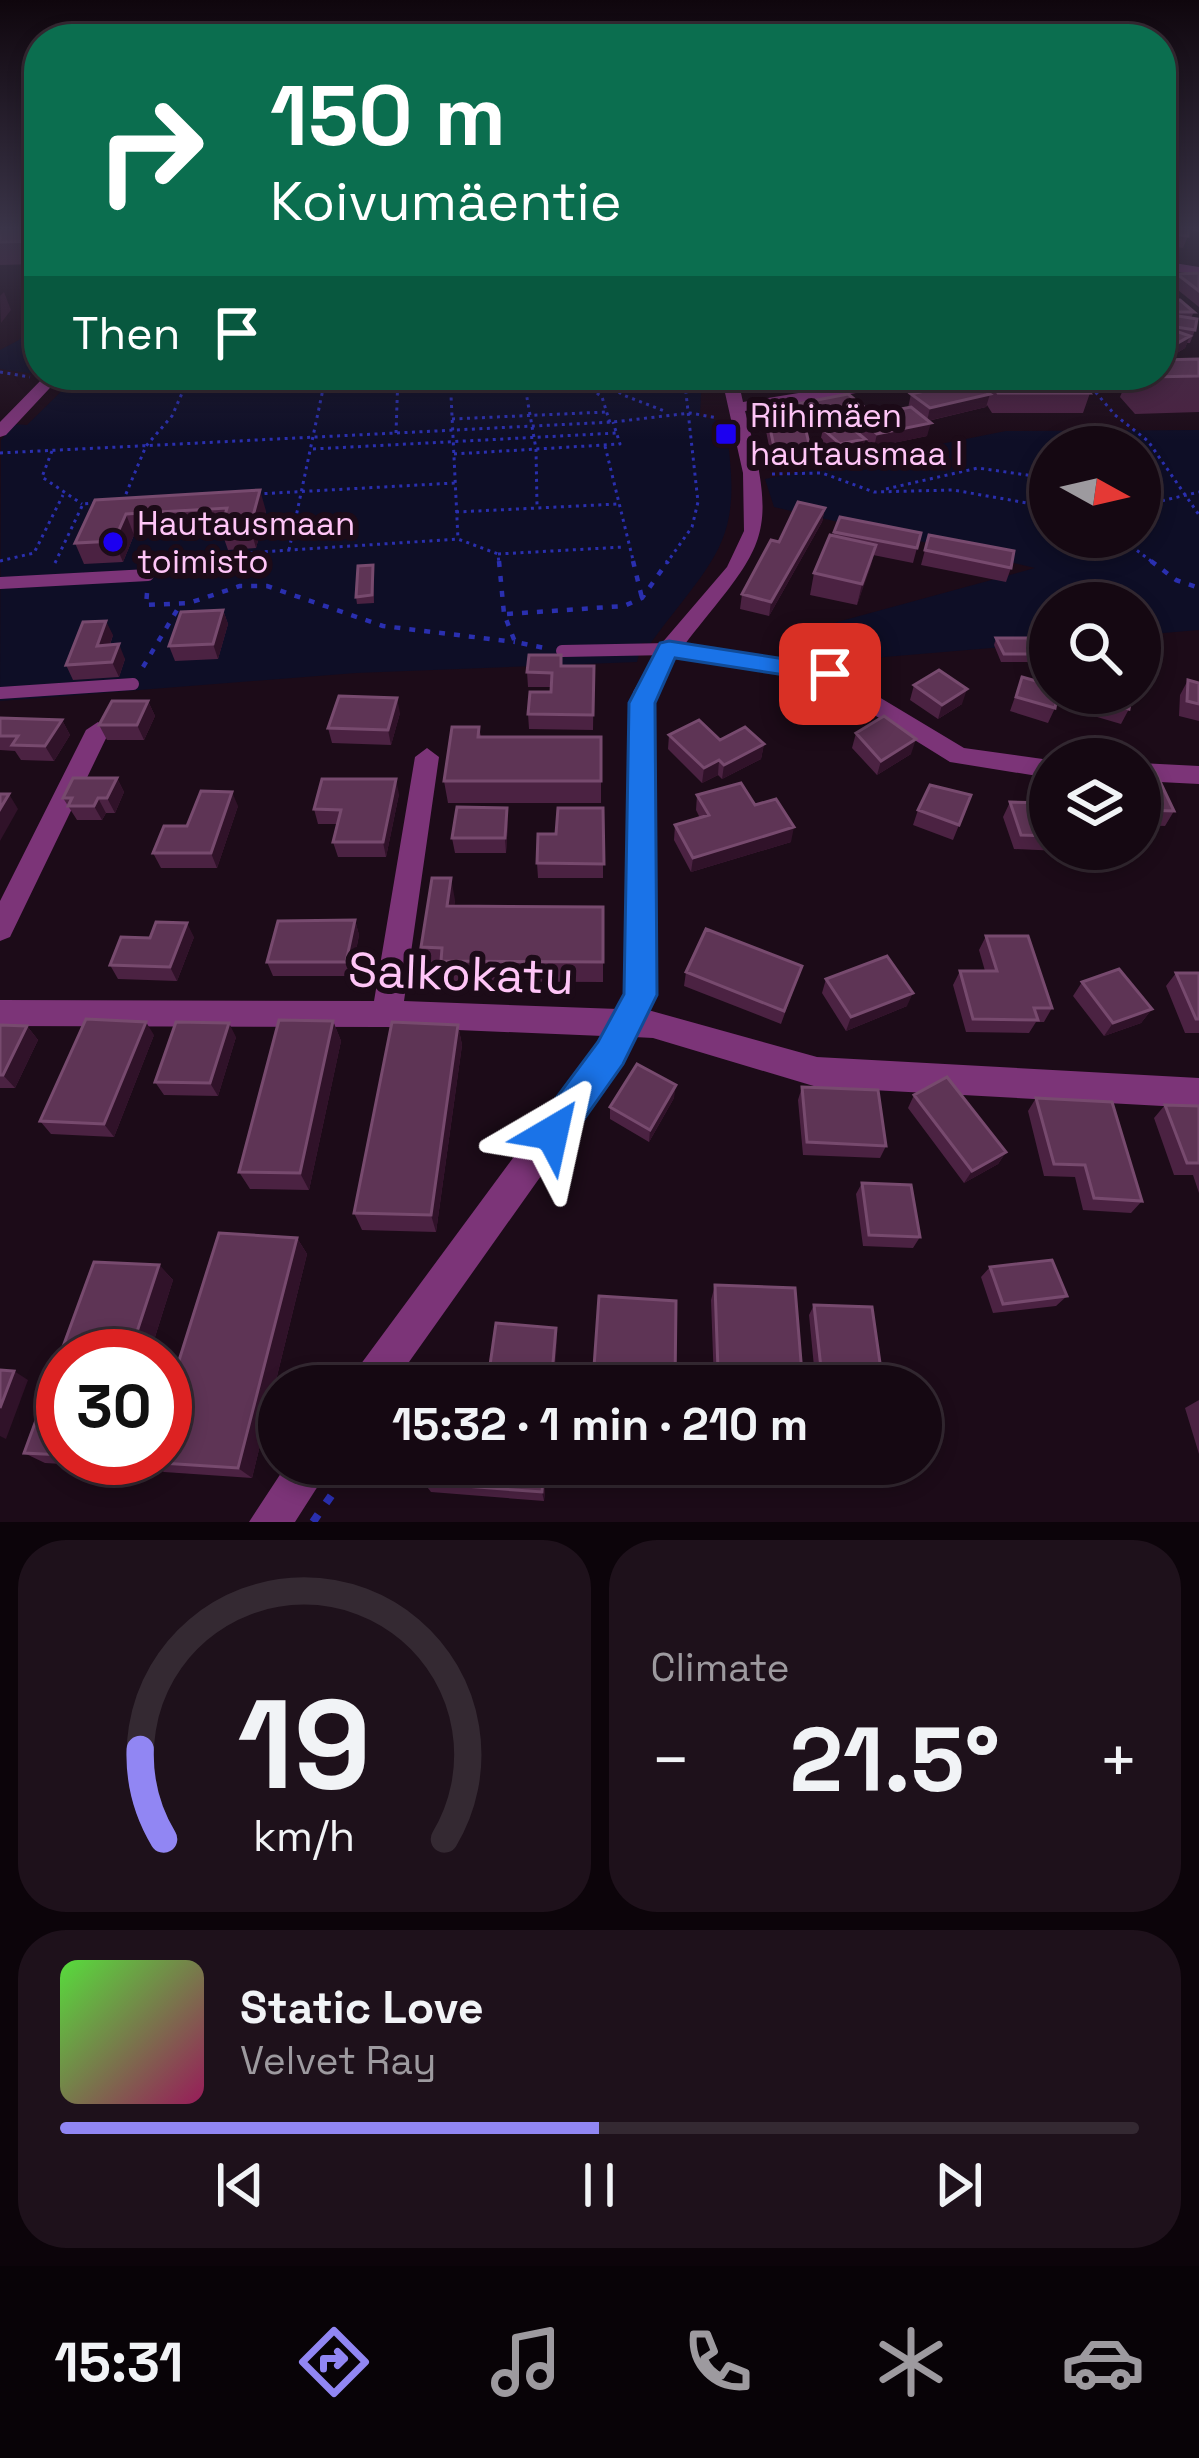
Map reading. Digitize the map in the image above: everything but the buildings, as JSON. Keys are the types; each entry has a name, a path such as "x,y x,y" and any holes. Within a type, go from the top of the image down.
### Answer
{"street":[{"path":"0,432 40,390"},
{"path":"384,1365 628,1024 640,995 644,952 642,703 669,649 752,538 752,482 731,390"},
{"path":"736,414 859,390"},
{"path":"669,649 816,669 958,756 1029,766"},
{"path":"0,928 98,730"},
{"path":"387,1014 427,757"},
{"path":"1161,773 1199,775"},
{"name":"Salkokatu","path":"0,1013 387,1014 652,1024 818,1072 1199,1093"},
{"path":"270,1522 297,1485"}],"lane":[{"path":"0,583 148,575"},
{"path":"562,651 669,649"},
{"path":"0,693 133,684"}],"path":[{"path":"123,501 146,446 172,416 183,390"},
{"path":"289,550 323,390"},
{"path":"396,433 397,390"},
{"path":"451,390 458,538"},
{"path":"526,390 536,449 532,457 537,506"},
{"path":"454,454 620,444 602,397 593,390"},
{"path":"616,390 673,414"},
{"path":"504,614 624,606 642,598 696,515 700,488 686,390"},
{"path":"1094,390 1115,416 1148,441 1199,515"},
{"path":"452,418 606,412"},
{"path":"2,455 736,414"},
{"path":"313,449 616,434"},
{"path":"604,445 642,598"},
{"path":"52,451 40,472 63,495 83,504 103,502"},
{"path":"874,491 978,468 1029,475"},
{"path":"764,474 821,473 874,491 953,490 1029,503"},
{"path":"258,494 455,483"},
{"path":"1161,499 1199,492"},
{"path":"0,561 34,553 63,495"},
{"path":"44,580 83,504"},
{"path":"457,512 618,504"},
{"path":"562,651 383,626 267,586 240,586 180,604 146,605 148,575 170,558 458,538 498,554 627,547"},
{"path":"498,554 504,614 515,642"},
{"path":"1146,558 1176,580 1199,588"},
{"path":"133,684 180,604"},
{"path":"313,1522 338,1485"}],"shaded area":[{"path":"24,333 24,373 0,369 0,350"},
{"path":"63,390 701,390 700,416 725,423 731,495 728,521 709,565 650,644 642,643 637,662 356,673 0,701 1,440 14,424 27,425"},
{"path":"1161,430 1199,430 1199,630 1161,633 1161,582 1029,582 1029,645 849,660 786,636 1035,568 774,507 765,479 1006,431 1029,431 1029,558 1161,558"}],"place":[{"name":"Riihimäen hautausmaa I","path":"726,434"},
{"name":"Hautausmaan toimisto","path":"113,542"}],"route":[{"path":"552,1133 610,1053 640,995 644,952 642,703 656,667 669,649 797,665 830,674"}]}
